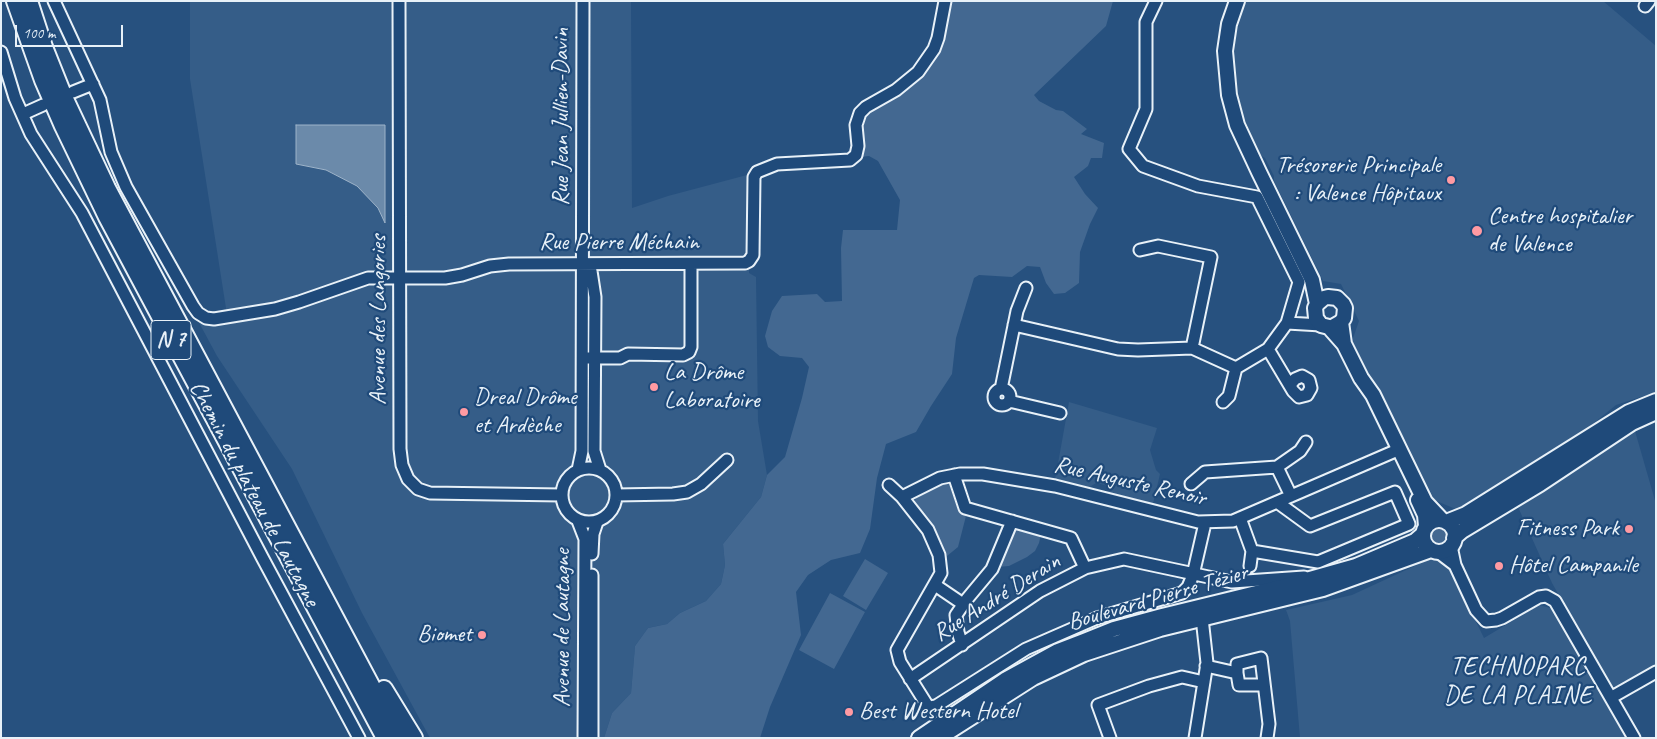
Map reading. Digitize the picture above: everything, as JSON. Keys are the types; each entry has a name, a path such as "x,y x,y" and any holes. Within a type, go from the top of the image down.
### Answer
{"highway":[{"name":"N 7","path":"15,1 43,80 103,209 180,357 385,738"},
{"name":"N 7","path":"29,1 44,47 64,98 107,188 399,738"},
{"path":"292,536 414,738"},
{"path":"333,639 376,738"}],"main road":[{"path":"1237,1 1229,24 1226,51 1229,95 1237,125 1312,280 1325,315 1344,344 1361,378 1373,395 1425,515 1423,540 1434,551 1448,549 1462,531 1540,484 1632,423 1654,405"},
{"path":"1424,530 1430,522 1444,521 1466,514 1623,416 1654,405"},
{"path":"1396,451 1425,502 1453,528 1453,542"},
{"name":"Boulevard Pierre Tézier","path":"919,738 1005,680 1058,652 1084,641 1114,629 1162,616 1318,578 1378,557 1415,541 1424,530"},
{"name":"Boulevard Pierre Tézier","path":"939,738 1024,683 1063,663 1119,642 1202,618 1323,589 1434,551"}],"street":[{"path":"54,1 100,100 111,152 126,187 178,282 198,313 206,318 214,319 246,314 299,302 368,278 400,278"},
{"name":"Avenue des Langories","path":"399,1 400,449 402,465 408,479 418,489 430,493 561,495"},
{"name":"Rue Jean Jullien-Davin","path":"583,1 585,264"},
{"name":"Rue Pierre Méchain","path":"400,278 445,278 490,266 509,264 745,264 753,255 754,178 757,172 776,164 850,160 856,155 858,146 856,125 860,113 896,90 918,72 934,50 945,1"},
{"path":"1156,1 1146,22 1146,109 1129,149 1143,166 1198,186 1257,197"},
{"name":"Chemin du plateau de Lautagne","path":"1,52 15,98 31,134 82,213 262,558 359,738"},
{"path":"73,92 92,84"},
{"path":"23,114 42,105"},
{"path":"1257,197 1264,183"},
{"path":"1257,197 1299,282 1292,324"},
{"path":"1140,250 1158,246 1211,257 1192,348"},
{"path":"585,264 588,358 594,451 600,470"},
{"path":"588,358 620,358 628,354 682,356 689,352 691,347 691,264"},
{"path":"1026,288 1017,311 1001,389 1007,390 1010,396 1009,400 1060,413"},
{"path":"1223,402 1229,396 1236,368 1268,349 1292,324 1325,315"},
{"path":"1014,324 1118,348 1138,350 1192,348 1236,368"},
{"path":"1268,349 1290,384"},
{"path":"578,470 582,451 588,358"},
{"path":"1191,484 1205,472 1277,467 1300,451 1306,442"},
{"name":"Rue Auguste Renoir","path":"902,497 940,478 954,475 984,474 1054,486 1205,523 1233,521 1396,451"},
{"path":"616,495 687,492 701,484 727,460"},
{"path":"1277,467 1291,496"},
{"path":"593,468 600,470 609,478 615,489 615,501 611,511 597,522 578,521 566,510 561,495 564,483 578,470 593,468"},
{"path":"954,475 965,508 1071,538 1085,568"},
{"path":"889,485 902,497 928,530 939,555 941,574 897,650 900,662 927,705 936,706 1026,649 1097,618 1182,593 1188,587 1193,575 1205,523"},
{"path":"1252,551 1318,562 1409,524 1395,492 1310,526 1276,502"},
{"path":"1240,518 1252,551 1250,566"},
{"name":"Avenue de Lautagne","path":"578,521 584,539 584,738"},
{"path":"962,645 956,615 992,569 1012,521"},
{"name":"Avenue de Lautagne","path":"592,738 592,540 597,522"},
{"path":"1453,542 1455,565 1476,610 1486,621 1502,618 1539,597 1546,596 1555,601 1634,738"},
{"path":"1434,551 1455,565"},
{"name":"Rue André Derain","path":"910,679 1040,591 1085,568 1124,559 1232,582 1298,577 1318,578"},
{"path":"934,586 963,604"},
{"path":"1195,738 1206,666 1202,618"},
{"path":"1264,685 1239,686 1237,664 1261,658 1269,724 1267,738"},
{"path":"1206,666 1237,673"},
{"path":"1612,697 1656,672"},
{"path":"1110,738 1098,705 1149,686 1182,677 1204,682"}],"shaded area":[{"path":"190,1 631,1 632,208 668,196 747,175 750,178 749,273 756,277 758,421 767,475 761,497 723,544 725,565 721,584 706,601 680,613 667,624 648,628 635,646 631,693 612,713 604,738 430,738 362,613 292,469 217,356 196,317 228,321 190,79"},
{"path":"947,1 1113,1 1106,26 1034,95 1039,101 1056,110 1063,111 1087,129 1081,134 1104,143 1102,158 1091,158 1088,166 1074,177 1085,194 1098,208 1080,252 1079,283 1065,293 1054,294 1046,283 1040,267 1027,266 1012,277 979,275 974,278 956,338 952,374 916,432 886,444 877,478 870,529 860,553 831,560 808,575 796,592 801,635 770,707 760,738 604,738 612,713 631,693 635,646 648,628 667,624 680,613 706,601 721,584 725,565 723,544 761,497 767,475 785,457 809,367 802,358 780,356 768,347 765,336 772,311 782,296 817,294 825,302 842,301 841,248 843,230 897,230 900,200 878,161 869,156 860,157 862,117 921,71"},
{"name":"Centre hospitalier de Valence","path":"1246,1 1603,1 1656,46 1656,392 1616,405 1568,444 1458,510 1434,500 1406,442 1396,431 1352,341 1359,321 1341,284 1323,281 1274,181 1274,176 1265,158 1260,155 1243,116 1234,73 1234,55 1236,34"},
{"path":"296,125 385,125 385,223 378,208 357,186 326,170 296,164"},
{"path":"1069,402 1157,428 1150,450 1156,470 1160,474 1153,504 1109,492 1105,485 1096,483 1088,488 1055,480"},
{"path":"1635,431 1656,504 1656,666 1619,687 1610,686 1552,583 1518,507"},
{"path":"946,482 953,487 961,512 966,516 958,547 947,556 936,531 914,502 919,493"},
{"path":"1439,526 1446,529 1449,536 1446,543 1439,546 1432,543 1429,536 1432,529"},
{"path":"1020,528 1041,534 1035,551 1009,566 997,567 1015,530"},
{"path":"1432,558 1448,565 1484,638 1539,605 1554,609 1627,738 1300,738 1290,621 1286,610 1352,595"},
{"path":"865,559 888,573 866,610 843,596"},
{"path":"830,593 865,612 834,669 799,650"}],"place":[{"name":"Trésorerie Principale : Valence Hôpitaux","path":"1451,180"},
{"name":"Centre hospitalier de Valence","path":"1477,231"},
{"name":"La Drôme Laboratoire","path":"654,387"},
{"name":"Dreal Drôme et Ardèche","path":"464,412"},
{"name":"Fitness Park","path":"1629,529"},
{"name":"Hôtel Campanile","path":"1499,566"},
{"name":"Biomet","path":"482,635"},
{"name":"Best Western Hotel","path":"849,712"}],"district":[{"name":"TECHNOPARC DE LA PLAINE","path":"1518,682"}]}
